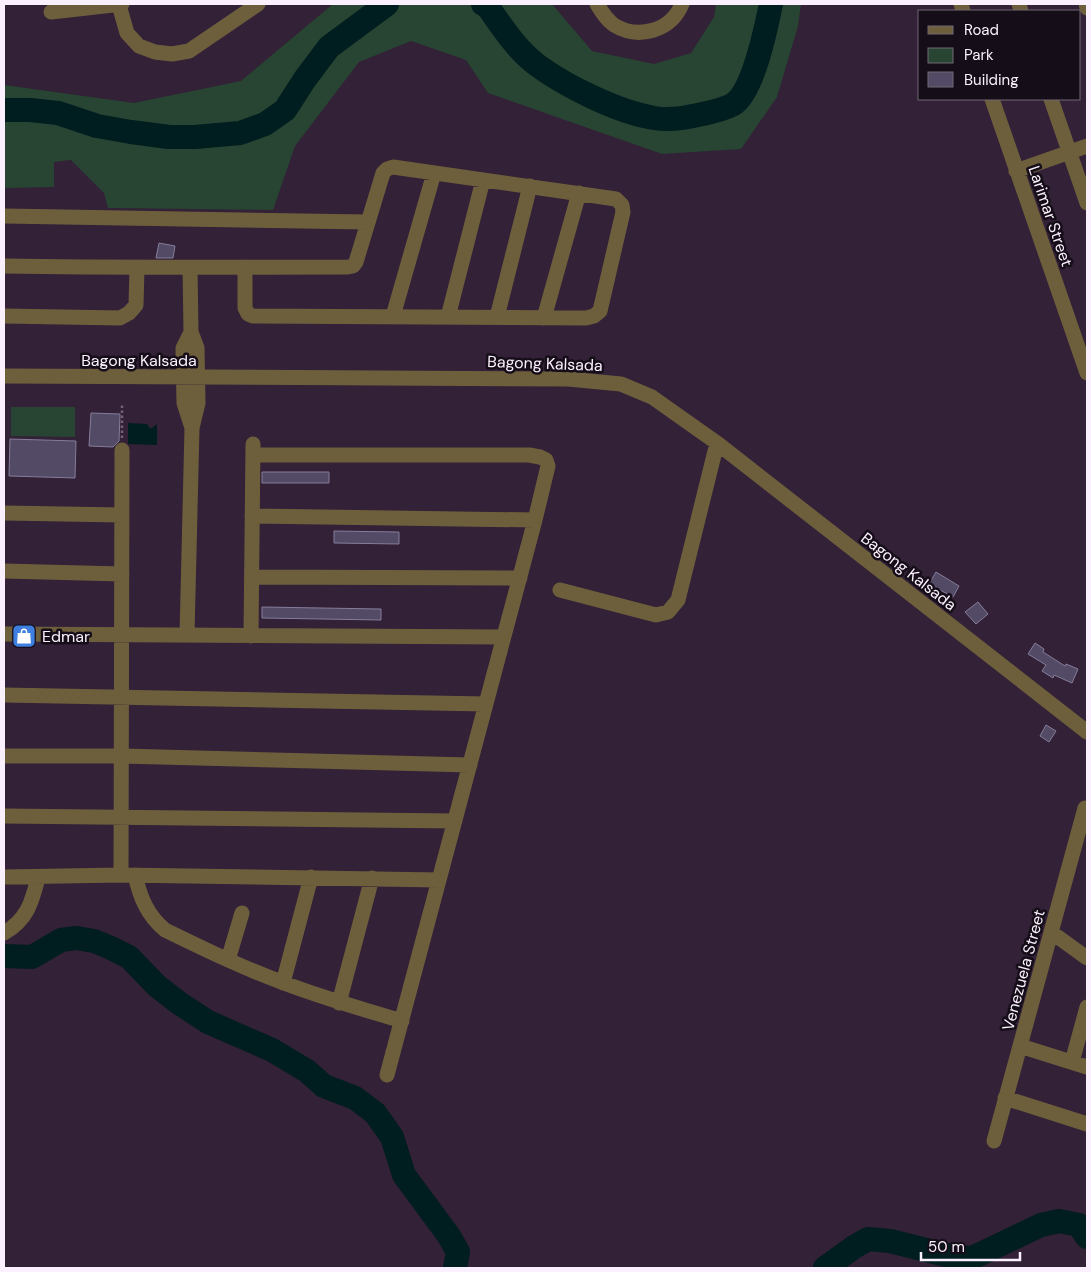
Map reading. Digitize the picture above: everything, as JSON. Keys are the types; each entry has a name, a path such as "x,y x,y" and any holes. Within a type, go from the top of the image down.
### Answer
{"street":[{"path":"51,12 120,4 127,33 139,46 155,52 172,54 189,51 258,4"},
{"path":"597,4 612,24 624,30 640,34 670,22 682,4"},
{"path":"1086,4 1087,8"},
{"name":"Larimar Street","path":"992,100 1087,373"},
{"path":"1051,100 1087,203"},
{"path":"1016,171 1087,146"},
{"path":"4,266 190,268 245,267 348,267 353,266 356,262 383,173 393,167 616,198 622,205 623,212 600,311 594,316 586,318 253,316 248,314 245,308 245,267"},
{"path":"393,316 434,173"},
{"path":"448,317 483,180"},
{"path":"497,317 530,186"},
{"path":"544,318 579,193"},
{"path":"4,216 367,222"},
{"path":"4,316 120,318 136,305 137,268"},
{"path":"187,635 192,428 198,403 190,377 197,348 191,332 190,268"},
{"name":"Bagong Kalsada","path":"4,376 568,379 621,384 652,397 717,443 1087,732"},
{"path":"560,590 656,615 668,612 678,600 717,443"},
{"path":"122,450 122,816 128,875 157,923 164,930 283,983 402,1021"},
{"path":"251,636 253,450 529,455 546,460 548,466 535,520 387,1075"},
{"path":"4,513 122,515"},
{"path":"252,516 535,520"},
{"path":"4,571 122,574"},
{"path":"252,577 520,578"},
{"path":"4,634 503,637"},
{"path":"4,695 486,704"},
{"path":"4,756 122,756 470,765"},
{"name":"Venezuela Street","path":"994,1141 1051,932 1083,835 1086,808"},
{"path":"4,816 455,821"},
{"path":"4,877 38,878 128,875 439,880"},
{"path":"283,983 311,877"},
{"path":"4,933 12,928 24,915 32,902 38,878"},
{"path":"339,1002 372,878"},
{"path":"228,960 242,912"},
{"path":"1051,932 1087,958"},
{"path":"1072,1062 1087,1007"},
{"path":"1020,1046 1087,1067"},
{"path":"1006,1098 1087,1124"}],"path":[{"path":"122,405 122,450"}],"green space":[{"path":"333,4 552,4 592,51 654,64 691,53 714,17 716,4 801,4 798,26 777,97 741,149 662,154 488,93 466,60 411,41 359,62 295,146 273,210 108,208 104,193 71,160 54,162 54,187 4,188 4,85 134,103 241,81"},
{"path":"11,407 75,407 75,437 11,436"}],"shaded area":[{"path":"128,423 147,424 150,428 157,424 157,445 128,444"}],"building":[{"path":"159,243 175,246 173,258 156,258"},
{"path":"91,413 120,414 119,441 113,447 89,446"},
{"path":"10,439 76,441 75,478 9,476"},
{"path":"262,472 329,472 329,483 262,483"},
{"path":"334,531 399,532 399,544 334,543"},
{"path":"936,572 959,586 953,597 929,584"},
{"path":"978,602 988,614 976,624 965,612"},
{"path":"262,607 381,609 381,620 262,618"},
{"path":"1035,643 1044,649 1043,652 1065,666 1066,664 1078,669 1072,683 1054,675 1053,678 1042,671 1046,665 1028,654"},
{"path":"1046,725 1056,731 1049,742 1040,736"}],"waterway":[{"path":"4,110 58,113 97,126 169,137 240,133 265,124 285,110 329,47 387,4"},
{"path":"483,4 488,7 510,38 523,52 537,65 563,82 625,110 640,115 667,119 707,113 726,108 735,103 748,85 758,57 771,4"},
{"path":"4,956 32,957 61,940 76,938 94,941 129,957 157,986 208,1022 272,1050 307,1071 324,1086 355,1098 375,1113 392,1137 404,1175 449,1236 458,1252 455,1268"},
{"path":"825,1268 868,1239 890,1241 954,1257 972,1258 1041,1225 1059,1221 1079,1225 1087,1237"}],"place":[{"name":"Edmar","path":"24,636"}]}
